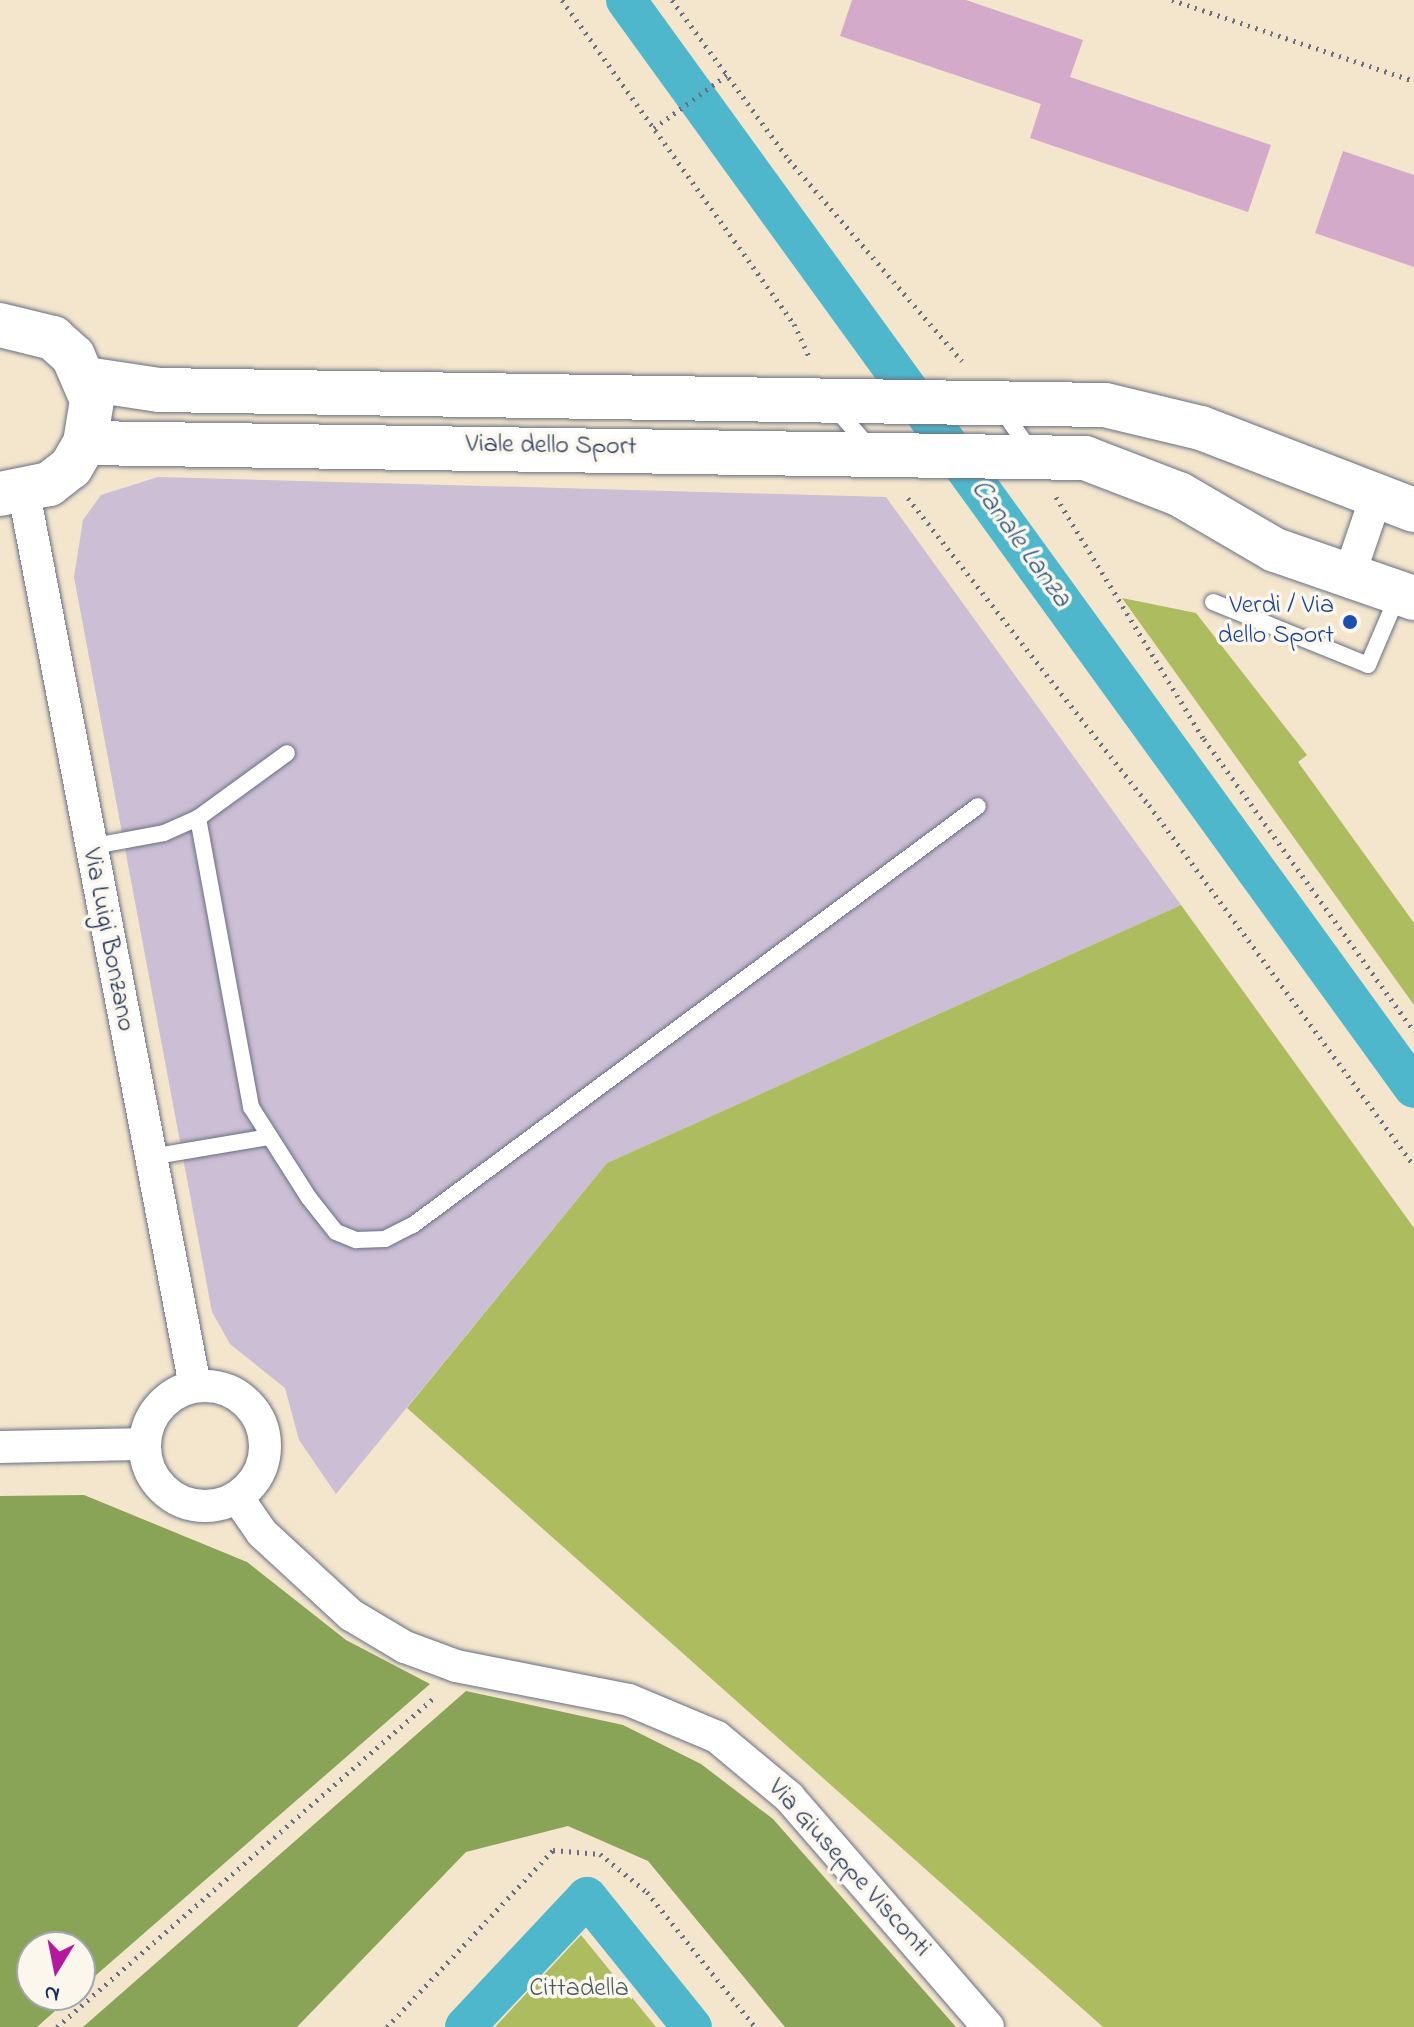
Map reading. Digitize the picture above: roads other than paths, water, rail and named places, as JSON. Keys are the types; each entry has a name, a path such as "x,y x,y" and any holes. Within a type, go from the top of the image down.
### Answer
{"street":[{"path":"0,324 53,338 86,379 91,423 85,443 71,467 12,494"},
{"name":"Viale dello Sport","path":"86,379 159,390 988,400 1105,405 1156,416 1395,503"},
{"name":"Viale dello Sport","path":"85,443 1025,454 1126,468 1275,550 1406,596"},
{"name":"Via Luigi Bonzano","path":"12,494 89,847 195,1386"},
{"path":"1349,576 1395,503"},
{"path":"195,1386 235,1393 262,1424 263,1465 237,1497 202,1506 176,1498 155,1479 145,1444 159,1407 195,1386"},
{"path":"0,1447 145,1444"},
{"name":"Via Giuseppe Visconti","path":"237,1497 262,1533 351,1615 456,1666 629,1700 717,1737 789,1797 988,2027"}],"lane":[{"path":"843,400 882,452"},
{"path":"988,400 1025,454"},
{"path":"1213,602 1368,665 1406,596"},
{"path":"89,847 164,833 198,818 287,753"},
{"path":"198,818 243,1077 269,1137 336,1232 385,1239 978,806"},
{"path":"150,1157 269,1137"}],"waterway":[{"name":"Canale Lanza","path":"626,0 1414,1088"},
{"path":"465,2027 587,1897 692,2027"}],"place":[{"name":"Verdi / Via dello Sport","path":"1350,622"}],"park label":[{"name":"Cittadella","path":"579,1990"}]}
